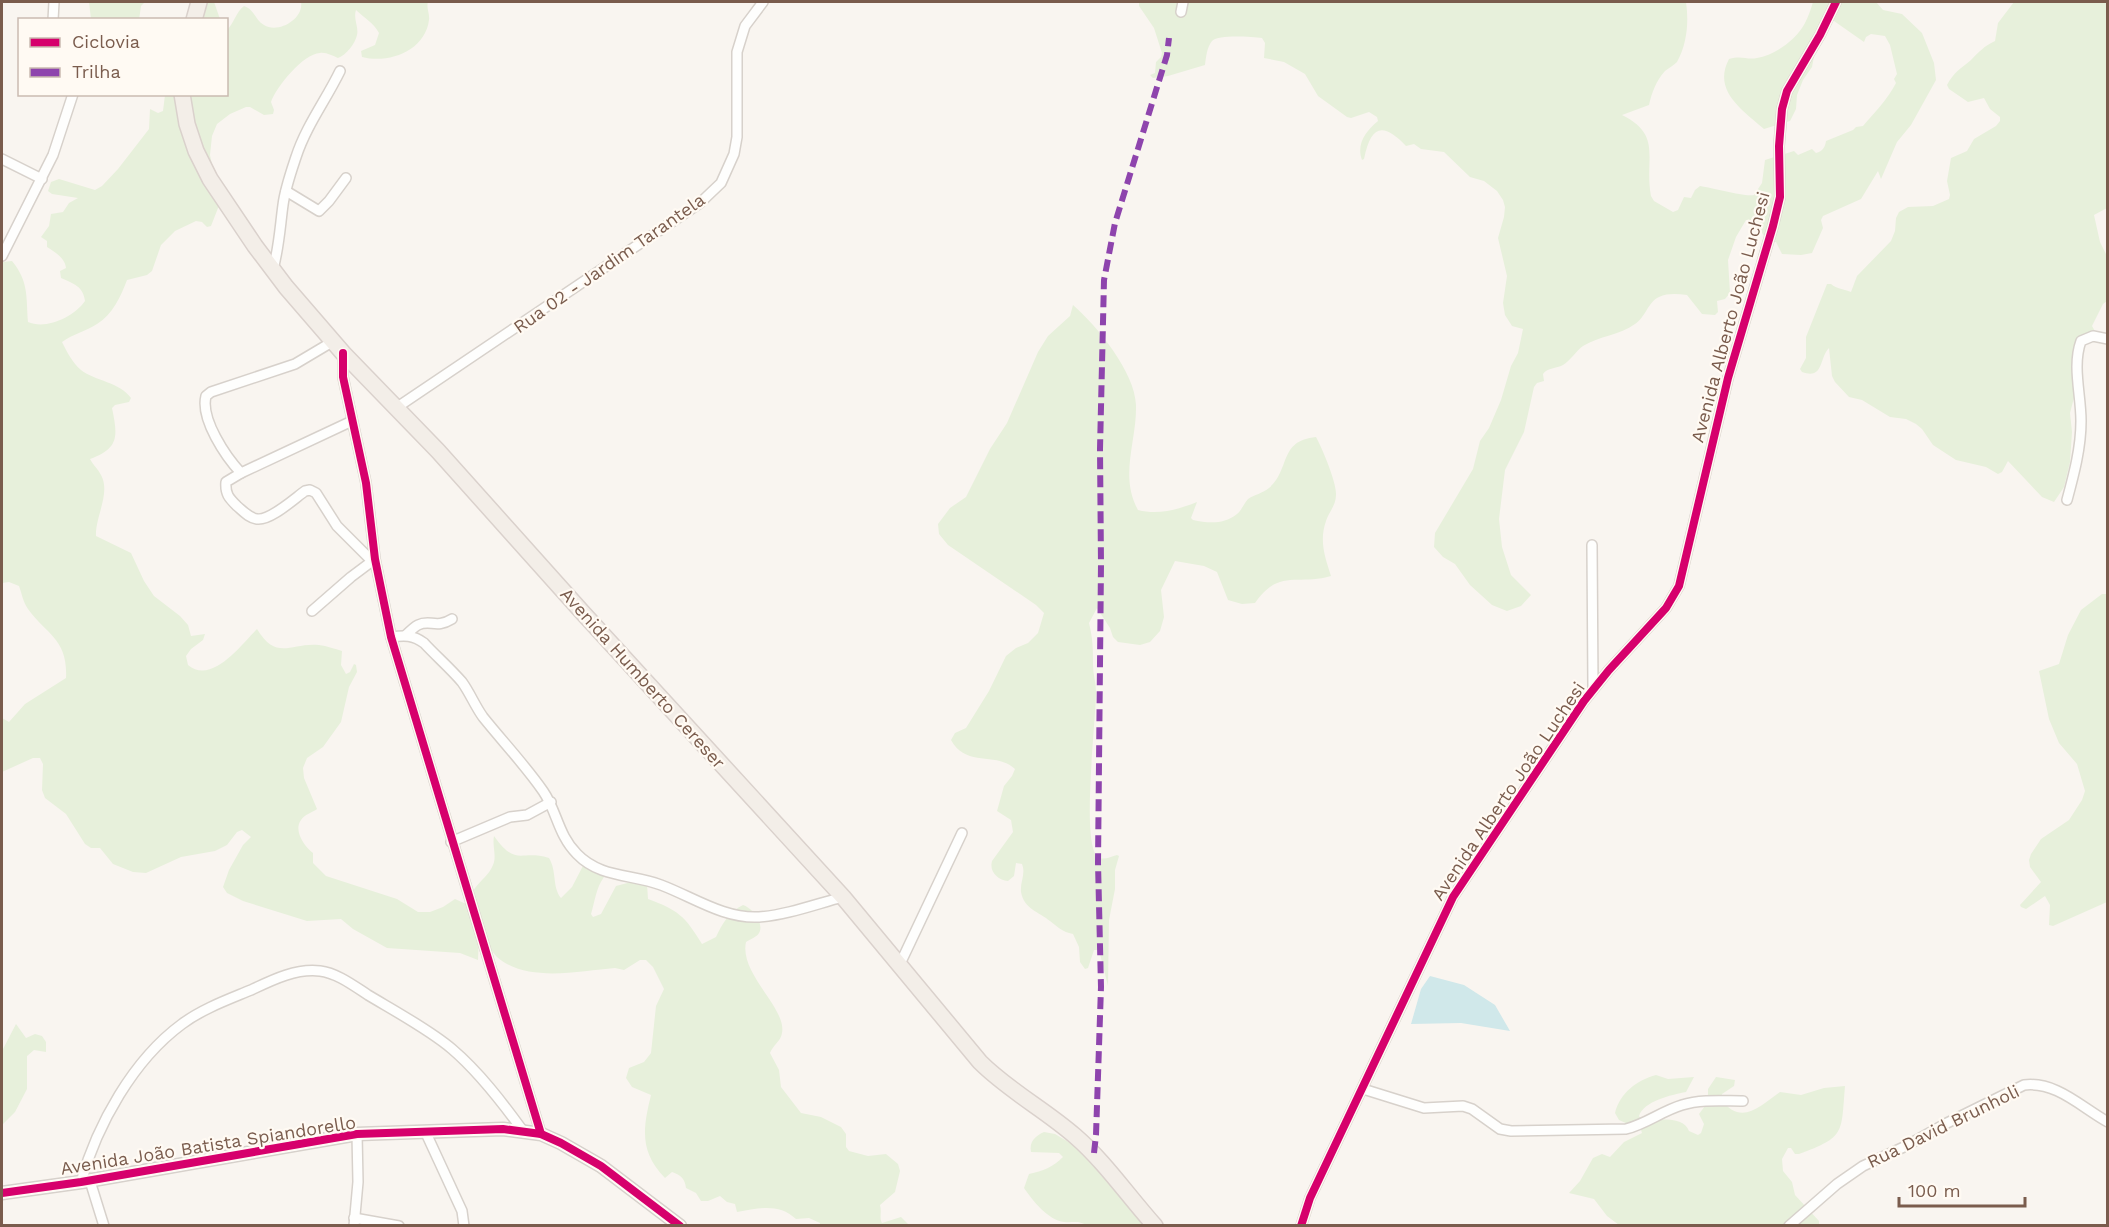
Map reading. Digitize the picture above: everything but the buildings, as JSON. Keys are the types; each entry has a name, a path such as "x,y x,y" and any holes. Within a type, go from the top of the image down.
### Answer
{"main road":[{"path":"195,18 199,2"},
{"name":"Avenida Humberto Cereser","path":"182,96 187,124 196,151 210,179 273,269 337,347 438,451 843,897 980,1062 1004,1084 1073,1134 1087,1147 1155,1226"}],"street":[{"path":"53,18 54,2"},
{"name":"Rua 02 - Jardim Tarantela","path":"396,408 700,203 721,183 734,154 737,137 737,52 746,26 763,2"},
{"path":"1181,12 1183,2"},
{"name":"Avenida Alberto João Luchesi","path":"1301,1226 1310,1198 1453,897 1593,688 1666,608 1679,586 1690,531 1728,378 1776,216 1780,197 1779,146 1782,109 1787,91 1836,2"},
{"path":"273,269 286,191 296,156 311,122 328,97 340,71"},
{"path":"2,256 30,198 42,179 57,144 72,96"},
{"path":"2,159 42,179"},
{"path":"286,191 319,210 329,201 345,178"},
{"path":"2067,500 2077,460 2080,436 2077,351 2081,341 2093,336 2108,339"},
{"path":"242,473 221,447 213,432 205,407 206,396 211,392 295,364 337,347 366,483 374,560 391,637 540,1134"},
{"path":"347,392 351,383 362,373"},
{"path":"352,421 242,473 226,482 225,490 245,513 255,519 263,519 310,490 321,498 337,526 374,560"},
{"path":"1592,545 1593,688"},
{"path":"312,611 374,560"},
{"path":"406,635 418,625 444,624 452,619"},
{"path":"391,637 406,635 417,638 463,683 483,716 530,772 551,802 557,824 569,844 589,864 609,874 661,885 718,910 745,917 760,917 843,897"},
{"path":"452,842 510,817 527,815 551,802"},
{"path":"900,964 962,833"},
{"path":"104,1226 86,1181 89,1154 101,1126 139,1068 165,1037 200,1013 265,983 300,971 322,971 331,974 451,1048 495,1095 524,1131"},
{"name":"Rua David Brunholi","path":"1789,1226 1857,1169 2024,1085 2036,1083 2051,1087 2108,1122"},
{"path":"1363,1089 1424,1108 1463,1106 1472,1109 1500,1129 1511,1131 1626,1129 1682,1105 1701,1101 1743,1101"},
{"name":"Avenida João Batista Spiandorello","path":"2,1193 86,1181 357,1134 503,1129 540,1134 561,1143 601,1166 680,1226"},
{"path":"425,1131 462,1211 464,1226"},
{"path":"357,1134 358,1182 354,1222 399,1226"}],"green space":[{"path":"89,2 145,2 141,6 139,18 91,18"},
{"path":"207,2 214,2 220,18 188,18 193,9"},
{"path":"301,2 428,2 429,20 421,40 413,47 394,57 372,59 362,57 361,51 375,45 379,33 356,10 357,35 350,49 338,58 320,53 306,59 274,95 271,102 273,114 264,115 246,107 230,114 217,124 212,136 210,155 220,203 211,226 207,227 202,222 196,221 175,231 161,245 152,271 147,275 127,280 112,310 103,320 62,342 72,360 81,370 121,388 131,398 129,402 115,405 112,408 115,427 114,440 107,450 90,459 104,482 104,497 96,536 131,553 154,596 180,616 188,625 191,636 205,634 203,640 186,656 188,665 197,670 216,667 234,653 257,629 264,639 278,648 319,645 342,651 341,665 346,674 350,672 354,664 356,665 357,672 349,687 341,722 323,747 307,758 303,768 304,778 317,809 301,820 299,834 313,853 313,863 326,876 397,899 418,912 430,912 455,899 464,903 468,901 493,865 494,836 508,852 514,855 549,858 556,889 561,898 572,887 585,862 592,859 597,862 604,877 596,895 591,914 593,917 601,914 616,886 635,881 647,884 648,899 680,915 702,944 716,937 726,919 738,908 743,905 750,909 759,920 760,929 757,936 746,942 749,966 782,1023 779,1041 770,1053 779,1070 781,1087 801,1113 821,1117 841,1127 846,1134 846,1147 849,1151 868,1156 886,1154 898,1164 900,1171 895,1192 880,1205 881,1219 882,1223 901,1217 909,1225 820,1225 809,1218 796,1219 776,1209 761,1208 737,1212 735,1204 727,1202 720,1196 701,1201 696,1193 686,1188 684,1180 675,1173 672,1172 665,1178 651,1158 645,1139 646,1118 651,1095 632,1087 626,1078 629,1068 644,1062 651,1053 656,1006 664,989 653,967 646,960 640,960 624,970 615,968 569,973 538,973 509,965 497,957 485,940 479,936 478,960 460,953 387,948 353,929 341,919 307,921 243,901 227,893 223,887 229,870 243,845 251,837 242,830 237,832 227,845 215,851 181,857 146,873 133,872 113,864 100,848 91,848 85,844 66,814 45,798 42,790 43,764 40,758 33,758 2,772 2,718 9,722 25,704 66,678 66,665 60,646 28,609 19,586 9,582 2,583 2,262 12,261 21,276 26,290 28,322 51,323 67,317 80,307 85,301 82,292 77,286 61,278 60,271 66,268 64,261 47,247 47,241 41,237 49,226 51,214 63,212 69,203 78,198 52,194 48,191 51,182 59,179 95,190 102,186 149,129 150,109 158,113 163,111 165,96 228,96 228,28 241,8 244,6 248,8 264,25 276,28 294,19 301,8"},
{"path":"1139,2 1686,2 1686,33 1677,62 1659,79 1649,105 1622,115 1643,131 1647,140 1651,196 1654,201 1673,212 1678,210 1684,197 1691,198 1700,186 1736,194 1754,195 1762,183 1765,160 1794,151 1798,155 1812,149 1816,153 1820,151 1826,141 1863,126 1889,95 1896,83 1894,79 1897,74 1890,45 1885,36 1871,34 1864,42 1834,21 1820,25 1812,67 1803,80 1797,95 1796,109 1790,121 1764,129 1732,99 1724,81 1729,59 1757,58 1771,54 1784,46 1801,29 1813,2 1876,2 1883,10 1902,14 1922,33 1934,63 1936,80 1911,125 1897,142 1881,179 1878,171 1861,199 1823,216 1821,220 1823,228 1812,253 1782,254 1776,242 1767,242 1757,224 1746,220 1736,237 1728,260 1730,293 1725,299 1717,301 1718,312 1715,315 1702,314 1687,295 1662,296 1652,302 1635,324 1583,346 1566,363 1547,370 1543,374 1544,381 1537,383 1534,387 1524,432 1505,470 1499,519 1502,547 1511,575 1531,595 1521,606 1507,611 1492,605 1470,585 1455,564 1443,557 1434,547 1435,533 1473,469 1480,441 1489,428 1501,400 1511,366 1518,353 1523,329 1512,326 1505,315 1503,303 1507,276 1498,238 1504,217 1503,200 1497,191 1484,181 1470,177 1444,152 1421,149 1414,144 1406,146 1391,133 1384,131 1379,131 1370,139 1362,160 1361,143 1378,121 1377,117 1369,112 1351,118 1347,117 1318,96 1305,74 1284,62 1264,58 1265,43 1262,38 1221,37 1212,41 1209,46 1205,65 1153,78 1150,75 1155,73 1156,62 1162,53 1154,28 1139,6"},
{"path":"2014,2 2107,2 2107,208 2094,215 2100,242 2107,256 2107,301 2103,304 2092,326 2096,333 2086,339 2081,349 2082,367 2070,413 2072,432 2070,462 2064,487 2054,502 2042,497 2008,461 2002,472 1998,474 1986,467 1956,460 1933,445 1916,424 1906,419 1890,417 1862,400 1849,397 1832,376 1829,348 1818,371 1809,374 1800,369 1806,358 1806,337 1827,284 1851,292 1857,276 1891,241 1899,212 1908,207 1933,206 1949,199 1947,181 1951,158 1967,151 1974,139 1996,126 2000,121 2000,117 1990,109 1984,98 1968,102 1949,89 1947,85 1958,71 1995,41 1998,23"},
{"path":"1073,305 1113,350 1134,392 1136,418 1129,471 1132,497 1138,510 1168,511 1197,502 1191,518 1193,520 1221,522 1232,518 1248,499 1269,488 1276,481 1286,457 1296,444 1316,437 1332,474 1336,490 1336,499 1326,521 1323,535 1325,556 1331,576 1281,582 1272,585 1255,603 1242,604 1228,600 1217,572 1204,566 1175,561 1161,590 1164,617 1160,631 1150,642 1140,645 1118,642 1097,608 1089,623 1096,692 1090,802 1092,843 1096,855 1100,858 1119,856 1109,920 1108,986 1099,950 1094,950 1088,968 1085,969 1080,962 1079,947 1073,934 1060,929 1032,910 1025,902 1021,892 1022,864 1016,863 1014,876 1008,881 1001,879 993,872 992,861 1013,832 1011,820 997,811 1004,786 1015,769 999,761 965,754 957,749 951,740 955,733 966,728 989,691 1006,656 1016,648 1028,643 1038,633 1044,613 1036,605 948,545 939,534 938,524 950,508 966,497 990,449 1007,423 1038,352 1048,336 1070,316"},
{"path":"2102,594 2108,594 2107,902 2053,926 2049,925 2050,905 2045,896 2026,909 2020,905 2041,882 2030,867 2029,860 2041,839 2069,820 2085,791 2077,764 2059,743 2049,719 2039,671 2059,664 2068,635 2081,610"},
{"path":"16,1024 26,1038 35,1034 42,1036 46,1042 46,1052 34,1050 27,1056 27,1089 15,1112 2,1125 2,1051"},
{"path":"1656,1075 1668,1079 1694,1077 1686,1092 1646,1106 1639,1116 1642,1121 1675,1121 1698,1135 1704,1124 1699,1114 1708,1102 1708,1089 1716,1077 1735,1080 1734,1086 1722,1094 1721,1099 1728,1107 1743,1113 1758,1108 1780,1092 1801,1095 1824,1088 1845,1086 1841,1124 1833,1137 1799,1154 1795,1154 1791,1148 1788,1148 1782,1159 1783,1171 1792,1182 1795,1195 1819,1221 1819,1225 1619,1225 1607,1216 1594,1199 1569,1193 1580,1181 1593,1158 1602,1154 1610,1157 1624,1142 1642,1133 1641,1130 1619,1120 1615,1113 1621,1099 1630,1088"},
{"path":"1044,1132 1055,1134 1082,1150 1153,1225 1087,1226 1079,1222 1064,1222 1047,1214 1024,1188 1029,1174 1048,1168 1063,1157 1059,1153 1031,1152 1033,1140"}],"water":[{"path":"1430,976 1464,985 1495,1005 1510,1031 1461,1023 1411,1024 1421,989"}],"marked path":[{"path":"1094,1153 1101,987 1098,863 1100,449 1104,280 1115,223 1167,55 1169,38"}],"cycle path":[{"path":"1301,1226 1310,1198 1453,897 1584,701 1666,608 1679,586 1728,378 1780,197 1779,146 1782,109 1787,91 1820,35 1836,2"},
{"path":"343,353 343,377 366,483 375,559 391,637 541,1134"},
{"path":"2,1193 81,1182 357,1134 503,1129 541,1134 561,1143 601,1166 680,1226"}]}
